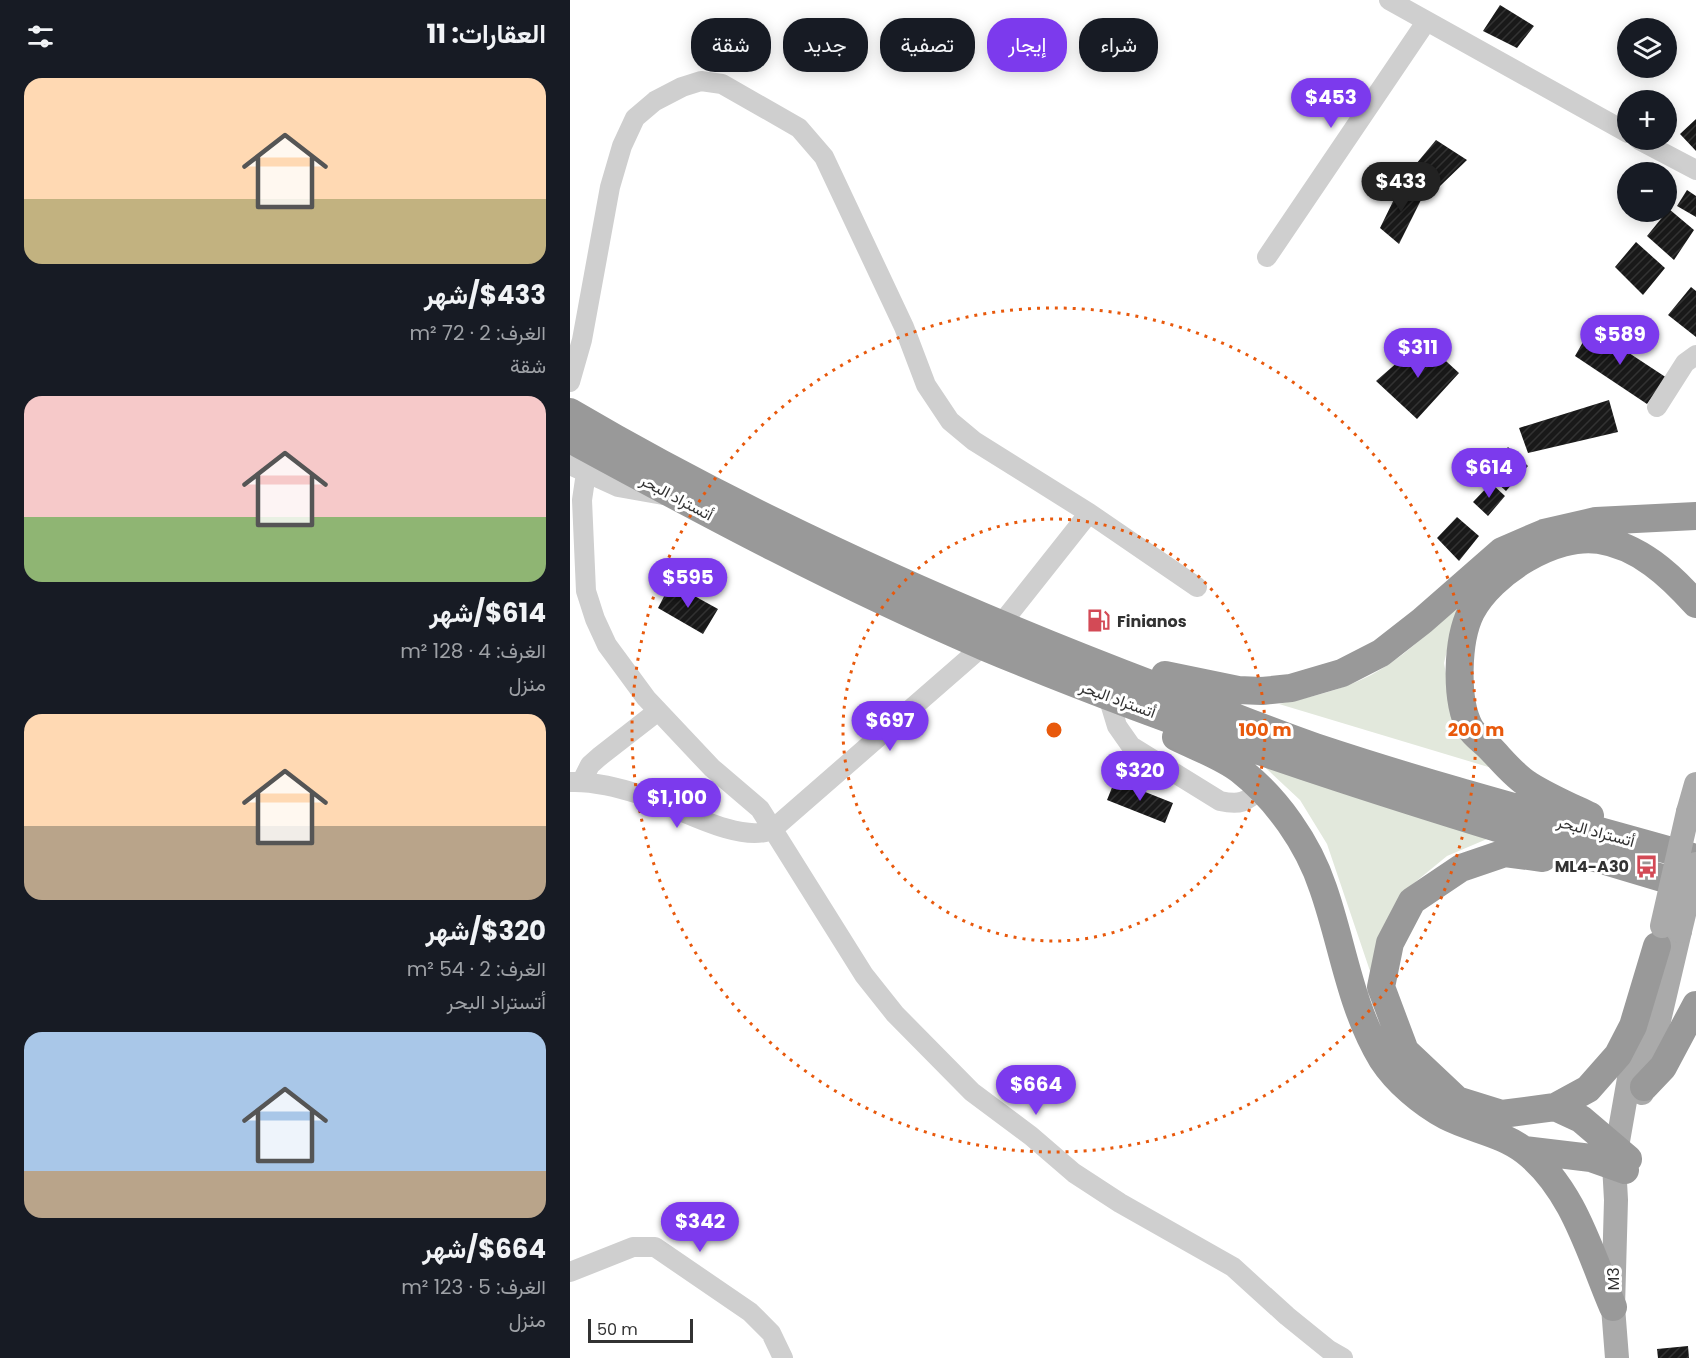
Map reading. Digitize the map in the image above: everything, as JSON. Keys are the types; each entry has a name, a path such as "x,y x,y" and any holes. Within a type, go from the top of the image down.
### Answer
{"highway":[{"name":"أتستراد البحر","path":"570,412 727,498 867,565 1090,662 1314,746 1520,810 1696,858"},
{"name":"أتستراد البحر","path":"570,439 831,578 1065,680 1286,761 1491,828 1696,888"},
{"path":"1090,662 1238,690 1291,688 1342,673 1381,653 1422,621 1502,551 1544,533 1596,521 1695,517"},
{"path":"1645,844 1527,784 1470,729 1460,695 1460,656 1470,613 1492,582 1521,562 1559,543 1598,539 1637,552 1684,580 1696,604"},
{"path":"1065,680 1239,769 1272,800 1299,838 1323,886 1345,970 1358,1008 1383,1059 1406,1088 1446,1116 1524,1150 1620,1161"},
{"path":"1628,868 1505,853 1461,868 1412,901 1390,943 1381,987 1405,1051 1457,1100 1502,1114 1555,1107 1588,1089 1618,1055 1633,1026 1666,934"},
{"path":"1644,1087 1663,1067 1696,1005"},
{"path":"1555,1107 1581,1119 1620,1161"},
{"path":"1524,1150 1556,1182 1576,1218 1613,1307"}],"main road":[{"path":"1620,1161 1644,1087 1666,934 1688,812 1696,784"},
{"path":"1620,1161 1635,1044 1666,934 1696,864"},
{"name":"M3","path":"1617,1358 1613,1307 1616,1200 1620,1161"}],"street":[{"path":"1389,0 1617,127"},
{"path":"1267,257 1426,22"},
{"path":"570,382 582,340 610,187 622,146 634,118 655,101 682,87 701,81 722,84 799,128 824,157 904,327 926,385 950,421 974,441 1089,513 1197,587"},
{"path":"1658,150 1696,170"},
{"path":"1657,407 1684,363 1696,355"},
{"path":"575,470 630,491 672,495"},
{"path":"575,470 582,513 585,576 590,605 600,632 615,657 658,711 712,768 752,801 773,829 792,864 812,890 876,990 906,1027 972,1092 1094,1187 1233,1267 1287,1316 1329,1350 1343,1358"},
{"path":"1001,624 1089,513"},
{"path":"658,711 599,757 576,782 642,795 742,833 764,834 773,829 983,646"},
{"path":"570,1272 633,1247 655,1247 750,1312 771,1333 783,1358"}],"shaded area":[{"path":"1467,597 1452,630 1444,663 1452,707 1495,769 1279,704 1338,689 1371,675 1409,649"},
{"path":"1254,757 1487,839 1447,856 1408,888 1371,974 1327,844 1300,800"}],"building":[{"path":"1500,5 1534,26 1517,48 1483,31"},
{"path":"1696,119 1696,151 1680,134"},
{"path":"1436,140 1467,160 1439,187 1416,164"},
{"path":"1402,183 1423,196 1399,244 1380,228"},
{"path":"1687,190 1696,196 1696,217 1677,206"},
{"path":"1677,216 1694,230 1674,260 1647,236 1658,222 1677,222"},
{"path":"1636,242 1665,268 1643,295 1615,267"},
{"path":"1691,287 1696,291 1696,337 1668,315"},
{"path":"1591,328 1667,378 1647,404 1575,356"},
{"path":"1423,340 1459,373 1417,419 1376,381"},
{"path":"1609,400 1618,432 1528,453 1519,428"},
{"path":"1508,447 1528,466 1506,491 1486,473"},
{"path":"1491,483 1505,496 1488,516 1473,502"},
{"path":"1457,517 1479,536 1459,561 1437,538"},
{"path":"671,583 718,609 703,634 658,608"},
{"path":"1115,780 1173,803 1165,823 1107,800"},
{"path":"1688,1346 1689,1358 1658,1358 1657,1349"}],"place":[{"name":"Finianos","path":"1099,621"},
{"name":"ML4-A30","path":"1647,866"}]}
